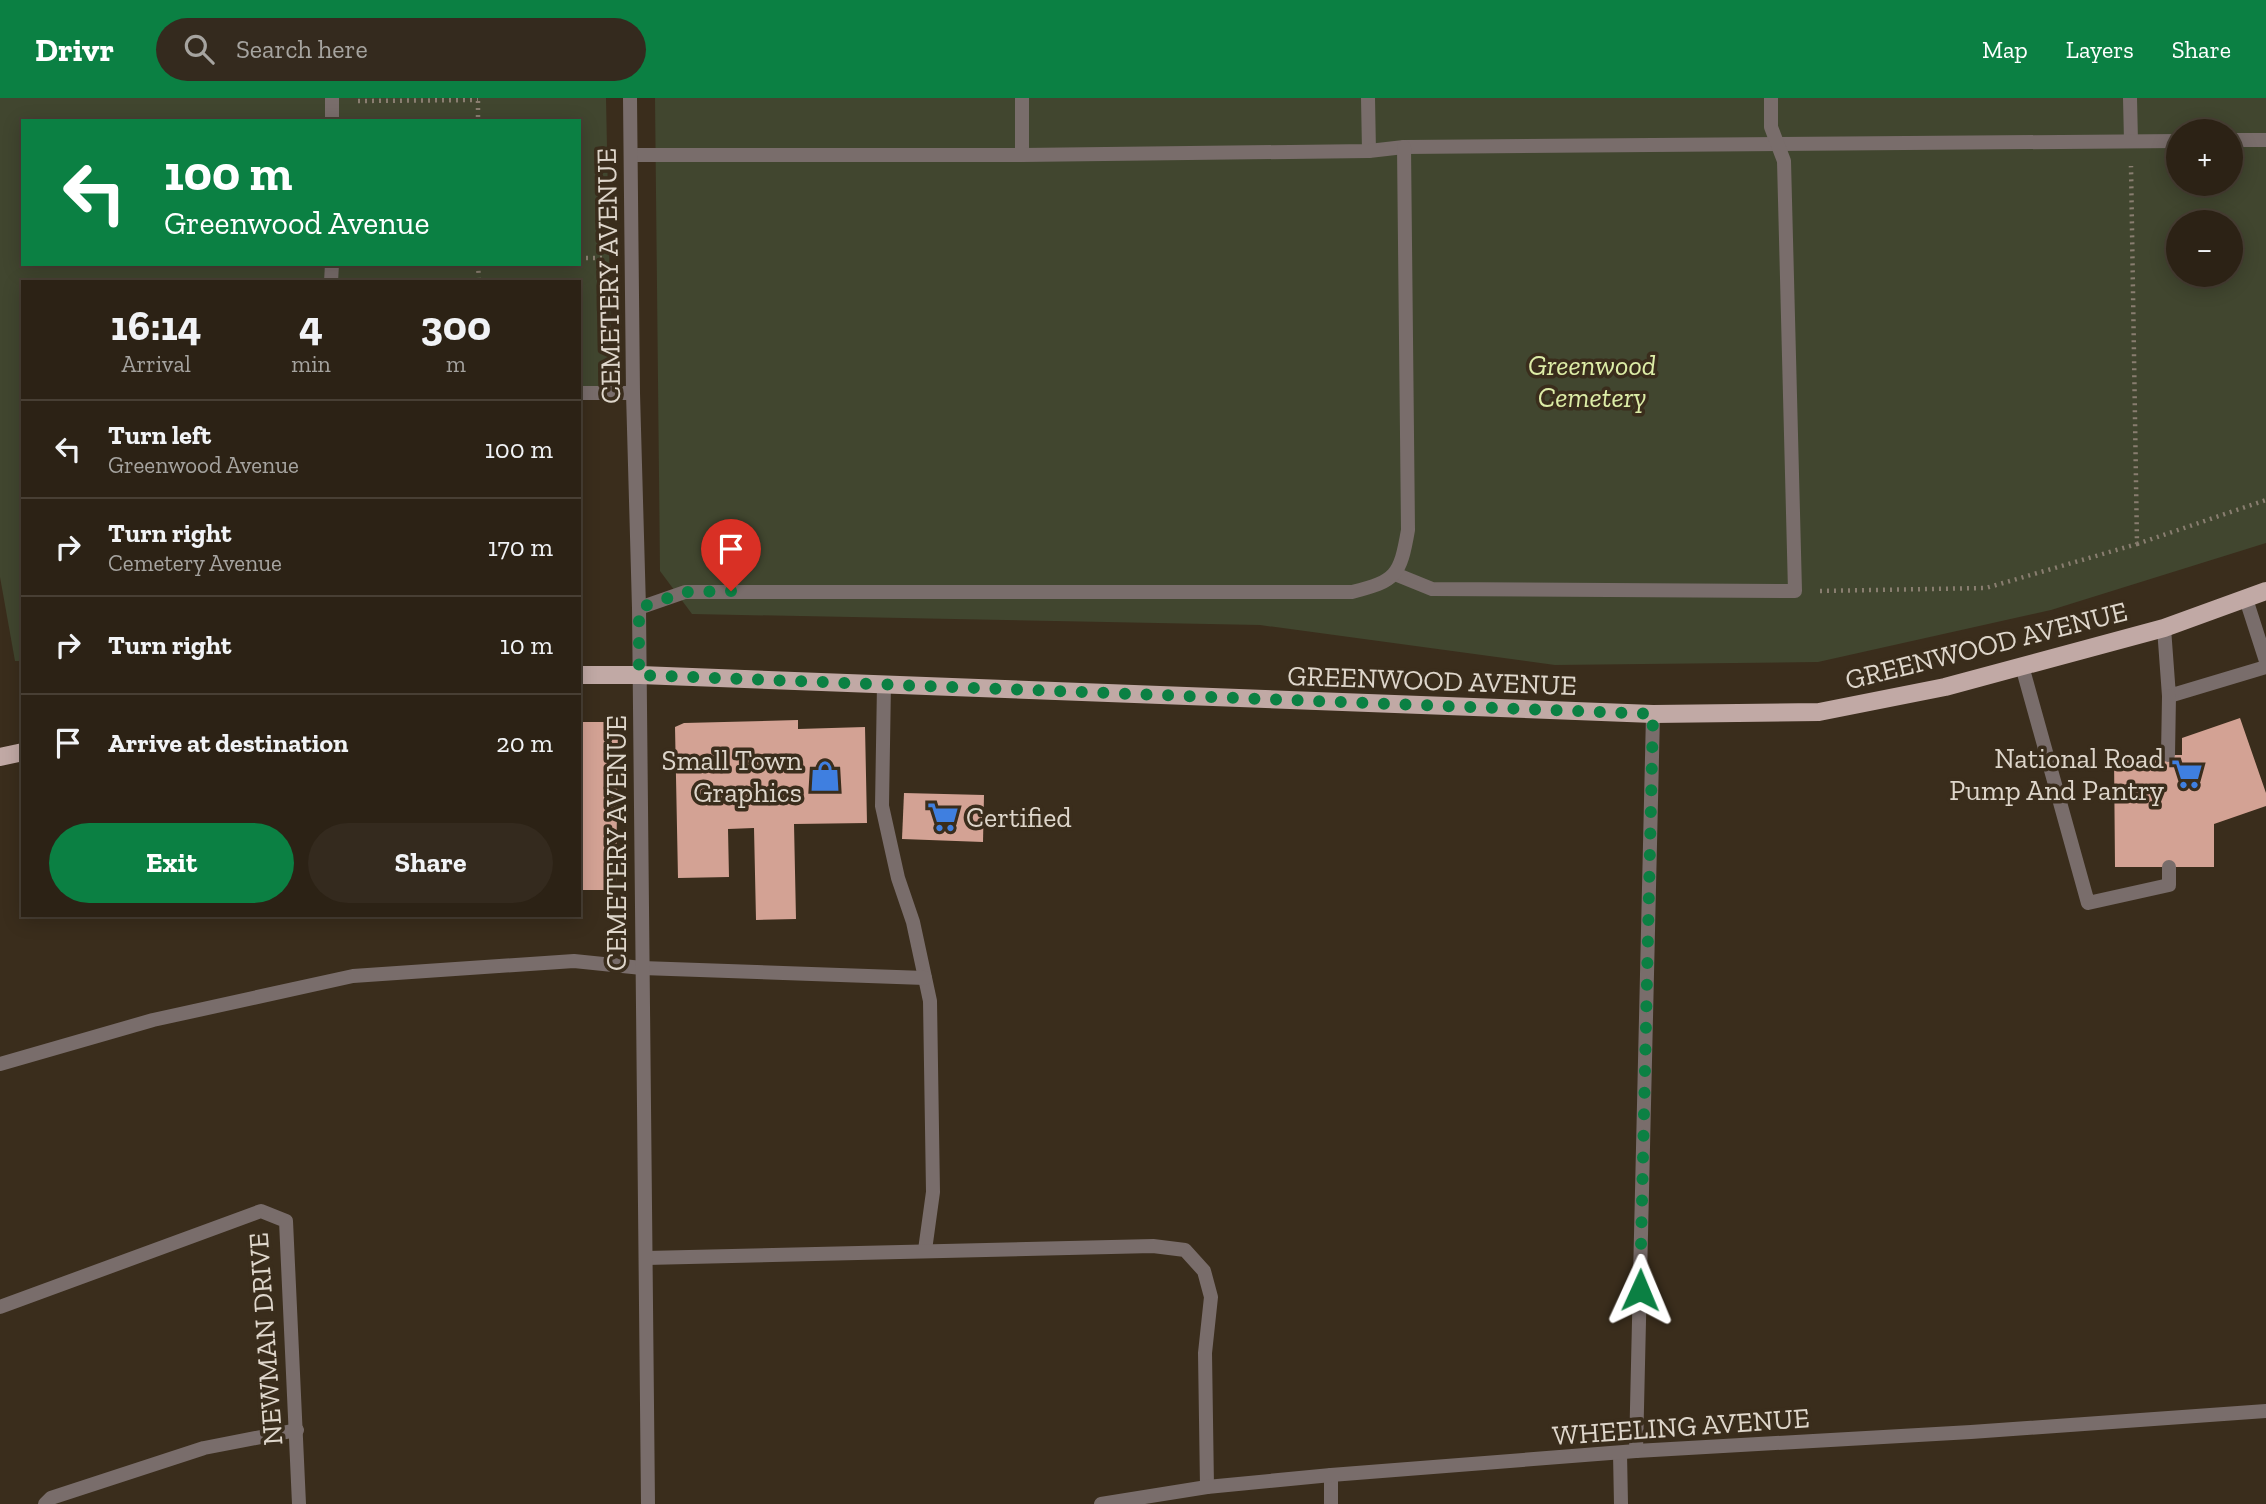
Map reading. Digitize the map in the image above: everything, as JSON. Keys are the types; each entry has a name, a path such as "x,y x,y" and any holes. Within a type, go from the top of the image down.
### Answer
{"main road":[{"name":"GREENWOOD AVENUE","path":"581,675 639,675 1653,714 1819,712 1945,687 2164,628 2266,591"},
{"path":"0,757 21,752"}],"street":[{"name":"CEMETERY AVENUE","path":"630,98 633,393 639,608 648,1504"},
{"path":"1022,98 1022,155"},
{"path":"1368,98 1369,151"},
{"path":"1395,574 1432,589 1795,592 1784,161 1771,127 1771,98"},
{"path":"2130,98 2131,141"},
{"path":"332,99 332,119"},
{"path":"2243,140 2266,140"},
{"path":"631,155 1022,155 1369,151 1404,147 2166,141"},
{"path":"639,608 685,592 1352,592 1381,584 1395,574 1404,551 1408,530 1404,147"},
{"path":"581,393 633,393"},
{"path":"2246,599 2266,661"},
{"path":"2164,628 2169,696 2168,755"},
{"path":"2022,666 2088,903 2169,885 2169,867"},
{"path":"2169,696 2266,667"},
{"path":"884,684 882,806 898,878 913,922 930,1002 933,1192 925,1250"},
{"path":"1636,1451 1653,714"},
{"path":"0,1064 153,1020 353,976 574,961 642,968 925,978"},
{"name":"NEWMAN DRIVE","path":"0,1307 261,1211 286,1221 299,1504"},
{"path":"646,1258 1153,1245 1185,1250 1204,1271 1211,1297 1205,1353 1207,1487"},
{"name":"WHEELING AVENUE","path":"1101,1504 1207,1487 1331,1475 1636,1451 1971,1432 2266,1411"},
{"path":"45,1504 51,1498 204,1448 297,1430"},
{"path":"1620,1453 1621,1504"},
{"path":"1331,1475 1331,1504"}],"path":[{"path":"332,99 478,99 478,119"},
{"path":"2131,141 2137,544"},
{"path":"1795,592 1986,588 2137,544 2266,500"}],"green space":[{"path":"0,98 606,98 612,394 581,395 581,280 21,280 21,661 15,661 0,577"},
{"name":"Greenwood Cemetery","path":"655,98 2266,98 2266,543 2051,610 1818,662 1555,665 1260,625 692,614 660,571"}],"building":[{"name":"National Road Pump And Pantry","path":"2240,718 2266,793 2266,806 2214,824 2214,867 2115,867 2114,755 2182,755 2182,738"},
{"path":"798,720 798,729 865,727 867,823 794,824 796,919 756,920 754,828 728,829 729,877 678,878 675,727 684,723"},
{"path":"581,722 618,722 616,890 581,890"},
{"name":"Certified","path":"904,793 984,795 983,842 902,839"}],"place":[{"name":"National Road Pump And Pantry","path":"2187,774"},
{"name":"Small Town Graphics","path":"825,776"},
{"name":"Certified","path":"943,817"}],"route":[{"path":"731,591 685,592 639,608 639,675 1653,714 1640,1290"}]}
